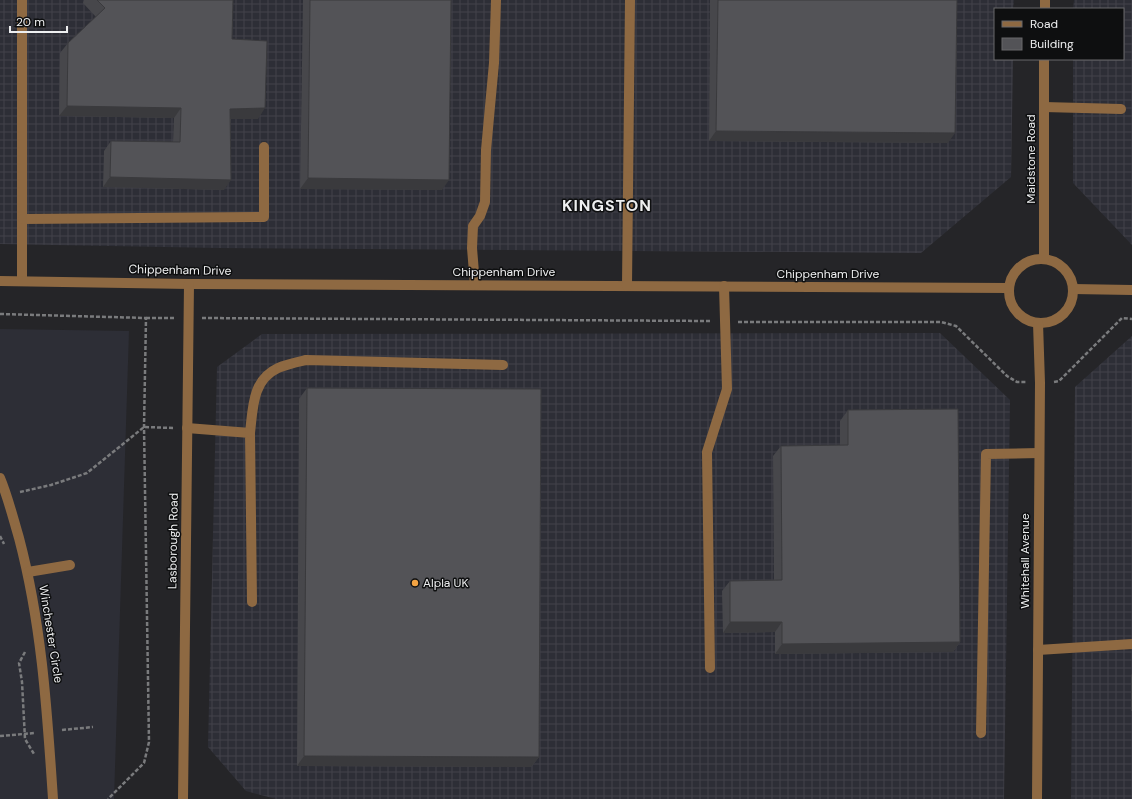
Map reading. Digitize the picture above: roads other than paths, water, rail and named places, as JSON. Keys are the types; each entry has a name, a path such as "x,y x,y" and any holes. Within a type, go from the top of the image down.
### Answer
{"street":[{"path":"22,0 22,281"},
{"path":"475,285 472,248 473,226 480,216 485,202 486,150 494,63 496,0"},
{"path":"627,286 630,0"},
{"name":"Maidstone Road","path":"1044,60 1044,259"},
{"path":"1044,107 1121,109"},
{"path":"23,219 264,217 264,147"},
{"path":"1044,259 1053,262 1064,269 1071,280 1073,289 1069,307 1064,314 1048,323 1038,324 1026,320 1016,312 1011,305 1009,288 1011,278 1024,264 1034,260 1044,259"},
{"name":"Chippenham Drive","path":"0,281 189,284 1009,288"},
{"name":"Lasborough Road","path":"183,799 189,284"},
{"path":"710,668 707,452 726,389 724,286"},
{"path":"1073,289 1132,290"},
{"name":"Whitehall Avenue","path":"1037,799 1040,383 1038,324"},
{"path":"252,602 250,433 255,392 263,379 278,368 306,360 503,364"},
{"path":"187,428 250,433"},
{"path":"981,734 986,454 1039,453"},
{"name":"Winchester Circle","path":"0,478 7,494 28,572 45,679 53,799"},
{"path":"28,572 70,565"},
{"path":"1038,650 1132,644"}],"place":[{"name":"Alpla UK","path":"415,583"}],"district":[{"name":"KINGSTON","path":"607,205"}]}
